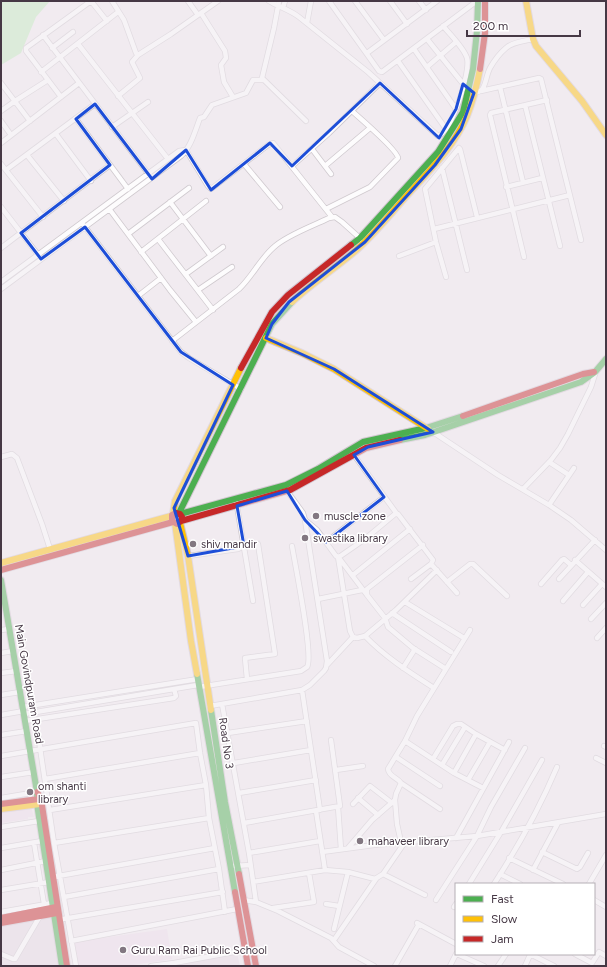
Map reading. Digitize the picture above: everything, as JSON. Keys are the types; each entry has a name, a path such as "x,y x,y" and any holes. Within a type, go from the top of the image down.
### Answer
{"street":[{"path":"61,97 41,72 26,49 27,47 91,1 107,21"},
{"path":"120,1 114,3 124,20 138,55"},
{"path":"188,1 200,14 225,52 226,58 221,65 224,82 233,97"},
{"path":"118,96 140,78 132,62 138,55 200,14 212,3 218,1"},
{"path":"269,1 294,13 358,64 436,135 440,136 446,129 456,109 463,84 467,59 465,53 443,26"},
{"path":"279,1 281,8"},
{"path":"263,80 262,76 270,46 281,8 285,1"},
{"path":"306,23 311,1"},
{"path":"355,1 384,40"},
{"path":"390,1 407,24"},
{"path":"419,1 426,10"},
{"path":"367,53 436,1"},
{"path":"332,2 380,72 384,71 398,61 478,1"},
{"path":"471,92 478,1"},
{"path":"176,518 272,324 289,302 363,240 442,147 462,113 471,92 484,44 485,1"},
{"path":"526,1 533,39 536,46 582,102 606,135"},
{"path":"41,72 118,12"},
{"path":"52,48 73,32"},
{"path":"43,35 152,179"},
{"path":"427,39 471,92"},
{"path":"481,91 490,69 505,49 511,45 533,39"},
{"path":"426,67 456,42"},
{"path":"78,44 168,159"},
{"path":"414,49 456,109"},
{"path":"398,61 446,129"},
{"path":"471,92 540,78 547,100 582,240"},
{"path":"1,111 48,80"},
{"path":"1,282 37,254 110,210 181,156 186,150 195,132 200,118 204,117 212,105 246,93 253,80 263,80 279,93 292,109 306,121"},
{"path":"1,83 30,121"},
{"path":"1,143 79,83"},
{"path":"292,166 312,149 380,83"},
{"path":"500,87 524,182"},
{"path":"524,257 490,116 491,113 547,100"},
{"path":"112,127 148,102"},
{"path":"6,170 95,104"},
{"path":"525,105 560,246"},
{"path":"326,209 370,188 398,158 397,154 352,111"},
{"path":"76,119 128,189"},
{"path":"1,121 11,135"},
{"path":"325,166 370,128"},
{"path":"56,134 91,181"},
{"path":"186,150 211,189 271,143 275,145 332,217"},
{"path":"446,277 436,242 425,189 457,149 460,148 477,217"},
{"path":"312,149 331,174"},
{"path":"1,289 128,189 179,151 186,150"},
{"path":"27,155 64,201"},
{"path":"1,164 43,217"},
{"path":"244,164 280,207"},
{"path":"1,248 110,166"},
{"path":"442,168 467,270"},
{"path":"506,187 542,178"},
{"path":"128,234 189,188"},
{"path":"434,229 477,217 570,195"},
{"path":"170,202 211,256"},
{"path":"141,252 206,202"},
{"path":"1,206 41,259"},
{"path":"110,210 196,322"},
{"path":"172,341 243,285 276,246 298,233 332,217 338,218 363,240"},
{"path":"83,225 172,341 189,358 241,389"},
{"path":"158,239 212,310"},
{"path":"176,518 175,501 225,398 258,335 272,312 288,295 363,240"},
{"path":"399,256 436,242"},
{"path":"186,274 223,247"},
{"path":"198,290 232,267"},
{"path":"138,296 161,278"},
{"path":"258,335 302,353 334,369 494,473 571,520 606,550"},
{"path":"1,563 50,549 176,518 237,506 287,491 366,448 433,432 581,382 596,371 606,359"},
{"path":"1,570 235,499 281,487 318,469 363,442 426,428 583,374 596,371"},
{"path":"523,490 549,462 568,434 593,382 596,371"},
{"path":"1,457 12,454 17,458 50,549"},
{"path":"354,455 397,514 433,558 431,564 411,579"},
{"path":"549,462 569,475"},
{"path":"549,506 574,468"},
{"path":"287,491 303,513 305,520 327,665"},
{"path":"326,542 384,497"},
{"path":"235,499 253,601"},
{"path":"338,557 342,556 353,548 397,514"},
{"name":"Road No 3","path":"176,518 188,556 225,802 256,966"},
{"name":"Road No 3","path":"176,518 191,641 248,966"},
{"path":"305,520 317,530 362,590 386,618 388,627 414,649 446,669"},
{"path":"353,575 410,529"},
{"path":"559,579 595,540"},
{"path":"188,556 238,549 244,546 258,544 275,654 244,658 247,679"},
{"path":"367,595 367,589 423,545"},
{"path":"1,716 63,701 198,684 207,686 301,671 305,669 309,665 310,660 292,546"},
{"path":"338,557 350,631 353,637"},
{"path":"541,584 563,559 572,565"},
{"path":"575,560 604,585 583,605"},
{"path":"431,564 457,593"},
{"path":"447,582 470,564 473,564 507,596"},
{"path":"353,637 357,638 365,636 405,602 437,570"},
{"path":"563,601 588,572"},
{"name":"Main Govindpuram Road","path":"1,580 4,609 17,671 39,801 56,912 62,966"},
{"path":"318,599 362,590"},
{"path":"405,602 464,638"},
{"path":"591,619 606,603"},
{"path":"392,613 451,652"},
{"path":"1,630 9,628"},
{"path":"597,638 606,628"},
{"path":"440,809 391,776 388,769 405,741 417,716 470,630"},
{"path":"365,636 376,648 434,688"},
{"path":"210,706 302,690 310,685 324,671 327,665 353,637"},
{"path":"403,668 414,649"},
{"path":"1,653 13,651"},
{"path":"1,674 17,671"},
{"path":"23,711 64,707 198,684"},
{"path":"25,721 174,698 176,696 174,689"},
{"path":"302,690 316,780 320,841 325,870"},
{"path":"1,695 20,692"},
{"path":"63,701 64,707"},
{"path":"94,702 96,710"},
{"path":"222,704 234,763 256,902"},
{"path":"205,722 213,721"},
{"path":"228,734 307,721"},
{"path":"1,756 196,723 206,785 209,818 223,892 225,912"},
{"path":"433,759 455,724 461,724 505,750"},
{"path":"442,765 465,727"},
{"path":"1,736 27,731"},
{"path":"38,734 54,843 76,966"},
{"path":"454,773 476,734"},
{"path":"331,740 340,805 338,807 342,849"},
{"path":"405,741 454,773 483,788"},
{"path":"468,780 490,742"},
{"path":"456,838 509,742"},
{"path":"436,900 477,836 491,807 525,748"},
{"path":"234,763 311,750"},
{"path":"45,779 200,753"},
{"path":"396,757 440,786"},
{"path":"596,758 606,763"},
{"path":"470,883 542,760"},
{"path":"336,770 363,766"},
{"path":"495,883 527,828 550,785 557,767"},
{"path":"1,777 34,772"},
{"path":"239,793 316,780"},
{"path":"348,848 393,801 401,783"},
{"path":"50,810 206,785"},
{"path":"353,804 370,786 393,801 397,824 403,842"},
{"path":"1,798 37,792"},
{"path":"358,798 378,815"},
{"path":"1,804 39,801"},
{"path":"1,809 39,801"},
{"name":"Main Govindpuram Road","path":"39,801 39,821 42,841 51,879"},
{"path":"244,823 338,807"},
{"path":"322,852 403,842 477,836 606,814"},
{"path":"54,843 209,818"},
{"path":"1,827 39,821"},
{"path":"533,870 558,823"},
{"path":"1,848 42,841"},
{"path":"249,853 320,841"},
{"path":"34,842 44,904"},
{"path":"334,940 376,879 383,874 403,842"},
{"path":"1,890 40,884 61,876 215,848"},
{"path":"542,852 576,869 580,867 588,853"},
{"path":"590,883 606,855"},
{"path":"509,858 561,883"},
{"path":"1,870 46,861"},
{"path":"230,867 250,865"},
{"path":"64,897 219,869"},
{"path":"253,882 325,870 348,872 376,879"},
{"path":"273,908 314,902 309,872"},
{"path":"334,929 348,872"},
{"path":"383,874 425,895"},
{"path":"500,874 518,883"},
{"path":"1,912 44,904 68,918 223,892"},
{"path":"243,900 256,902 273,908 334,940 339,947 374,966"},
{"path":"595,900 606,906"},
{"path":"326,904 339,906"},
{"path":"71,940 244,908"},
{"path":"1,923 56,912"},
{"path":"1,918 56,912"},
{"name":"Main Govindpuram Road","path":"56,912 67,966"},
{"path":"1,954 13,960 15,959 40,916"},
{"path":"395,966 418,923 455,943"},
{"path":"151,966 174,964 245,950"},
{"path":"577,955 592,964 599,952 606,956"},
{"path":"450,966 456,955"},
{"path":"458,955 484,966"},
{"path":"498,966 505,955"},
{"path":"525,966 530,955"},
{"path":"532,955 547,964 554,966"}],"highlighted area":[{"path":"380,83 439,138 456,109 463,84 474,93 461,129 435,165 365,242 289,302 272,324 266,338 334,369 433,432 368,447 354,455 384,497 326,542 305,520 287,491 237,506 244,546 188,556 174,508 233,385 181,352 85,227 41,259 21,233 110,165 76,119 95,104 152,179 186,150 211,190 270,143 292,166"}],"shaded area":[{"path":"1,1 50,1 36,17 21,53 1,65"},
{"path":"31,807 34,817 1,823 1,812"},
{"path":"51,918 59,966 1,966 1,926"},
{"name":"Guru Ram Rai Public School","path":"167,929 172,959 127,966 78,966 73,942"},
{"path":"237,953 240,966 147,966"}],"traffic: fast":[{"path":"351,245 360,238 438,152 463,112 473,69 477,31 478,1"},
{"path":"179,513 272,324 292,302"},
{"path":"400,440 425,435 581,382 595,372 606,359"},
{"path":"180,514 286,485 318,469 363,442 426,428 463,416"},
{"path":"1,580 37,792 37,804 62,966"},
{"path":"197,674 235,892"},
{"path":"211,710 225,802 239,874"}],"traffic: slow":[{"path":"526,1 533,39 536,46 582,101 606,135"},
{"path":"292,302 367,240 439,160 447,150 467,116 475,93 480,69"},
{"path":"266,338 302,353 334,369 428,429"},
{"path":"173,514 175,501 241,368"},
{"path":"1,563 171,516"},
{"path":"175,523 197,674"},
{"path":"180,523 188,556 211,710"},
{"path":"1,809 40,804"}],"traffic: jam":[{"path":"480,69 485,33 485,1"},
{"path":"241,368 272,312 288,295 351,245"},
{"path":"463,416 583,374 594,372"},
{"path":"181,521 182,517 180,514 176,513 172,515 172,521 177,524 181,521 290,490 366,448 400,440"},
{"path":"1,570 173,522"},
{"path":"37,792 41,799 67,966"},
{"path":"1,804 39,799"},
{"path":"239,874 256,966"},
{"path":"235,892 248,966"},
{"path":"1,918 56,907"},
{"path":"1,923 57,913"}],"place":[{"name":"muscle zone","path":"316,516"},
{"name":"swastika library","path":"305,538"},
{"name":"shiv mandir","path":"193,544"},
{"name":"om shanti library","path":"30,792"},
{"name":"mahaveer library","path":"360,841"},
{"name":"Guru Ram Rai Public School","path":"123,950"}]}
